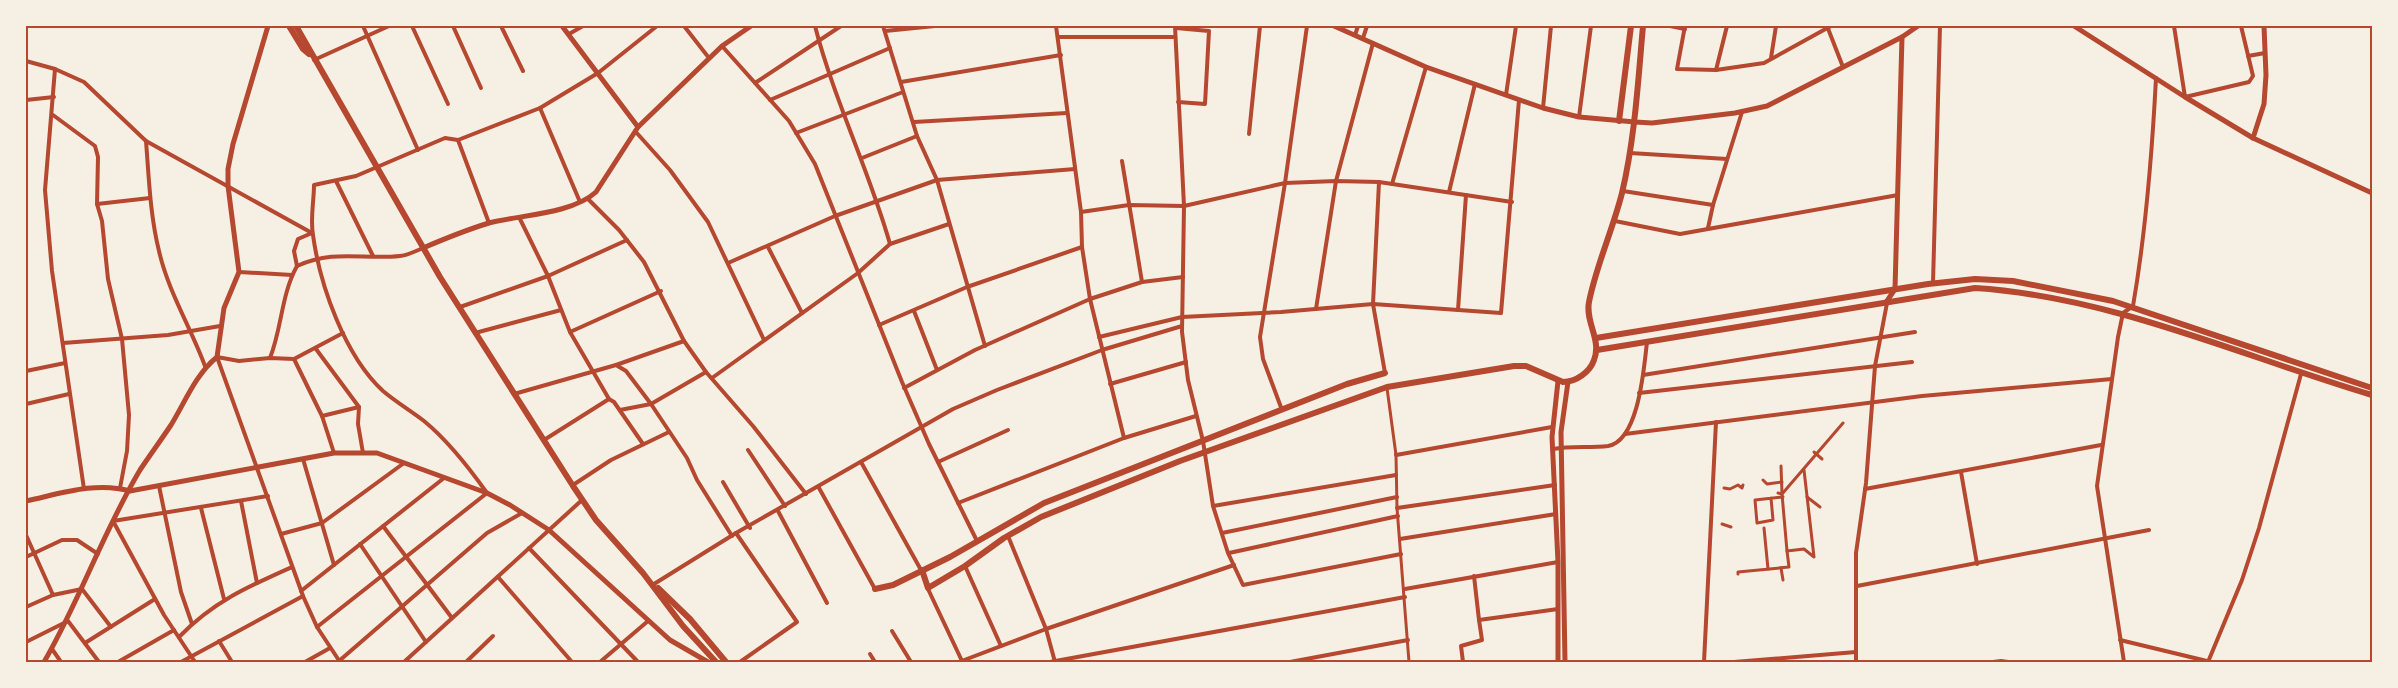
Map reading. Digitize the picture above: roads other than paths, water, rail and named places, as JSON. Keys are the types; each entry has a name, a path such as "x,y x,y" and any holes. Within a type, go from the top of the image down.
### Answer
{"main road":[{"path":"289,26 303,49 313,58"},
{"path":"296,26 459,308 582,500 596,520 643,573 690,620 726,663"},
{"path":"1619,121 1631,26"},
{"path":"922,570 928,588 1041,517 1205,452 1387,387 1526,366 1558,381 1568,382 1587,371 1594,361 1597,350 1589,317 1589,300 1623,191 1635,122 1643,26"},
{"path":"1596,339 1933,283 1975,279 2013,281 2133,306 2373,388"},
{"path":"1597,350 1975,288 2014,290 2123,313 2301,374 2373,395"},
{"path":"876,589 893,585 1044,503 1347,384 1385,373"},
{"path":"643,573 683,626 716,663"}],"street":[{"path":"268,26 233,144 228,186 239,272 224,308 217,357 226,389 268,496 302,593 317,627 339,662 487,533 522,513"},
{"path":"363,26 418,150"},
{"path":"313,58 390,26"},
{"path":"412,26 448,104"},
{"path":"453,26 481,88"},
{"path":"501,26 524,71"},
{"path":"562,26 708,222 764,340"},
{"path":"569,34 583,26"},
{"path":"487,493 474,475 426,423 384,391 367,373 343,333 326,295 312,233 314,185 336,181 376,167 445,138 458,140 540,108 598,73 657,26"},
{"path":"684,26 709,59"},
{"path":"270,358 275,344 283,300 297,266 317,258 402,256 489,223 588,199 596,192 637,129 723,46 751,26"},
{"path":"814,26 878,201 890,244"},
{"path":"755,83 841,26"},
{"path":"935,26 884,28 917,135 937,180 985,346"},
{"path":"1056,26 1081,212 1082,248 1090,299 1124,438"},
{"path":"1250,135 1260,26"},
{"path":"1282,410 1263,359 1260,337 1307,26"},
{"path":"1334,26 1426,68 1543,108 1579,117 1652,123 1742,112 1767,106 1902,37 1918,26"},
{"path":"1355,35 1358,26"},
{"path":"1363,38 1367,26"},
{"path":"1506,95 1515,26"},
{"path":"1543,108 1551,26"},
{"path":"1579,117 1591,26"},
{"path":"1670,26 1685,27 1677,69 1716,70 1764,63 1828,26 1843,67"},
{"path":"1716,70 1727,26"},
{"path":"1770,59 1776,26"},
{"path":"1933,283 1940,26"},
{"path":"2074,26 2253,138 2372,191"},
{"path":"2174,26 2185,97"},
{"path":"2185,97 2249,82 2253,76 2241,26"},
{"path":"2253,138 2264,104 2264,26"},
{"path":"1178,102 1205,104 1209,32 1175,27 1178,102 1184,206 1182,326 1186,362 1203,441 1213,506 1228,553 1243,585 1401,554"},
{"path":"1058,37 1176,37"},
{"path":"1856,663 1856,553 1874,402 1875,366 1887,302 1895,289 1902,37"},
{"path":"1316,309 1336,181 1373,43"},
{"path":"723,46 796,133 815,164 904,388 977,541"},
{"path":"770,100 830,72 890,48"},
{"path":"26,53 27,61 55,69 84,82 146,141 312,233"},
{"path":"2248,56 2265,53"},
{"path":"901,82 1061,55"},
{"path":"1392,184 1426,68"},
{"path":"55,69 45,190 52,271 84,489"},
{"path":"2124,663 2097,486 2101,445 2123,313 2133,306 2145,221 2156,78"},
{"path":"1449,192 1475,84"},
{"path":"796,133 903,92"},
{"path":"26,100 54,97"},
{"path":"1099,338 1182,316 1373,304 1501,314 1519,99"},
{"path":"540,108 580,202"},
{"path":"1708,228 1742,112"},
{"path":"914,122 1067,113"},
{"path":"53,115 95,146 98,157 97,204 102,221 108,279 122,339 129,415 127,451 120,488"},
{"path":"862,158 917,135"},
{"path":"458,140 489,223"},
{"path":"146,141 150,198 159,252 173,293 192,331 205,366"},
{"path":"1630,153 1727,159"},
{"path":"1122,161 1142,282"},
{"path":"728,263 835,216 937,180 1075,170"},
{"path":"336,181 374,256"},
{"path":"1081,212 1129,205 1184,206 1285,183 1336,181 1379,182 1512,202"},
{"path":"1379,182 1373,304 1396,455 1397,508 1409,663"},
{"path":"1623,191 1713,205"},
{"path":"1458,310 1466,195"},
{"path":"1615,221 1680,234 1898,195"},
{"path":"97,204 150,198"},
{"path":"588,199 627,240 644,262 661,291 684,341 706,372 784,463 806,494"},
{"path":"519,217 548,276 570,332 609,399 620,410 643,444"},
{"path":"712,378 858,273 890,244 949,224"},
{"path":"297,266 294,251 298,239 312,233"},
{"path":"459,308 548,276 627,240"},
{"path":"768,247 802,313"},
{"path":"879,326 967,287 1082,248"},
{"path":"239,272 292,275"},
{"path":"904,388 985,346 1090,299 1142,282 1183,277"},
{"path":"570,332 661,291"},
{"path":"475,333 561,310"},
{"path":"915,310 937,370"},
{"path":"63,344 220,326"},
{"path":"654,584 921,426 997,390 1102,350 1182,326"},
{"path":"1642,375 1915,332"},
{"path":"44,663 68,621 113,521 139,471 171,425 205,366 217,357 240,362 270,358 294,359 343,333"},
{"path":"513,394 616,365 684,341"},
{"path":"1553,449 1611,445 1625,434 1635,415 1647,342"},
{"path":"316,349 358,407 358,424 364,454"},
{"path":"294,359 322,416 334,453"},
{"path":"1110,384 1186,362"},
{"path":"1639,393 1912,362"},
{"path":"26,371 65,363"},
{"path":"616,365 626,371 651,404 734,535 797,622 740,663"},
{"path":"620,410 651,404 706,372"},
{"path":"2120,640 2209,662 2259,528 2301,374"},
{"path":"1625,434 1874,402 2112,379"},
{"path":"1558,381 1552,427 1558,562 1558,663"},
{"path":"1565,663 1561,432 1568,382"},
{"path":"26,404 69,394"},
{"path":"544,440 609,399"},
{"path":"322,416 358,407"},
{"path":"958,503 1124,438 1196,416"},
{"path":"1704,663 1716,422"},
{"path":"1771,498 1773,520 1757,523 1755,500 1781,495 1843,423"},
{"path":"1396,455 1552,427"},
{"path":"938,462 1008,430"},
{"path":"572,485 611,460 669,432"},
{"path":"1865,489 2101,445"},
{"path":"748,450 786,506"},
{"path":"26,501 84,489 120,488 130,491 334,453 377,453 487,493 522,513 549,531 670,640 708,663"},
{"path":"1816,453 1822,459"},
{"path":"303,459 334,565"},
{"path":"861,462 922,570"},
{"path":"280,534 322,523 404,463"},
{"path":"1738,574 1738,572 1789,567 1780,466"},
{"path":"1787,551 1804,549 1814,558 1804,470"},
{"path":"1961,472 1977,564"},
{"path":"1213,506 1396,475"},
{"path":"181,663 302,593 444,478"},
{"path":"1763,480 1767,484 1782,482"},
{"path":"723,482 750,528"},
{"path":"1397,508 1555,485"},
{"path":"1724,488 1730,489 1738,485 1742,488 1743,485"},
{"path":"159,486 181,592 192,624"},
{"path":"819,488 876,589"},
{"path":"317,627 487,493"},
{"path":"113,521 268,496"},
{"path":"1222,533 1397,497"},
{"path":"1807,497 1820,507"},
{"path":"404,663 582,500"},
{"path":"241,501 257,583"},
{"path":"201,508 224,599"},
{"path":"778,511 827,603"},
{"path":"1400,539 1556,514"},
{"path":"1228,553 1398,516"},
{"path":"113,521 155,599 195,663"},
{"path":"1722,524 1731,527"},
{"path":"383,526 452,618"},
{"path":"1764,528 1768,569"},
{"path":"1857,586 2149,530"},
{"path":"26,535 53,595"},
{"path":"1008,536 1046,629 1053,662 1405,597"},
{"path":"26,557 62,540 77,540 98,554"},
{"path":"360,544 426,642"},
{"path":"529,548 638,663"},
{"path":"1405,589 1558,562"},
{"path":"928,588 961,662 1046,629 1234,565"},
{"path":"965,566 1001,646"},
{"path":"178,638 224,599 292,567"},
{"path":"1781,568 1783,580"},
{"path":"498,576 572,663"},
{"path":"1463,663 1461,645 1482,640 1474,576"},
{"path":"26,607 53,595 82,589"},
{"path":"82,589 111,627"},
{"path":"85,643 155,599"},
{"path":"1479,620 1559,608"},
{"path":"26,642 68,621"},
{"path":"68,621 99,663"},
{"path":"600,663 648,621"},
{"path":"118,663 174,630"},
{"path":"892,631 911,663"},
{"path":"466,663 493,636"},
{"path":"1290,663 1408,639"},
{"path":"219,641 232,663"},
{"path":"305,663 330,647"},
{"path":"52,649 61,663"},
{"path":"1734,663 1856,652"},
{"path":"870,654 875,663"},
{"path":"1993,663 2001,661 2008,663"}]}
